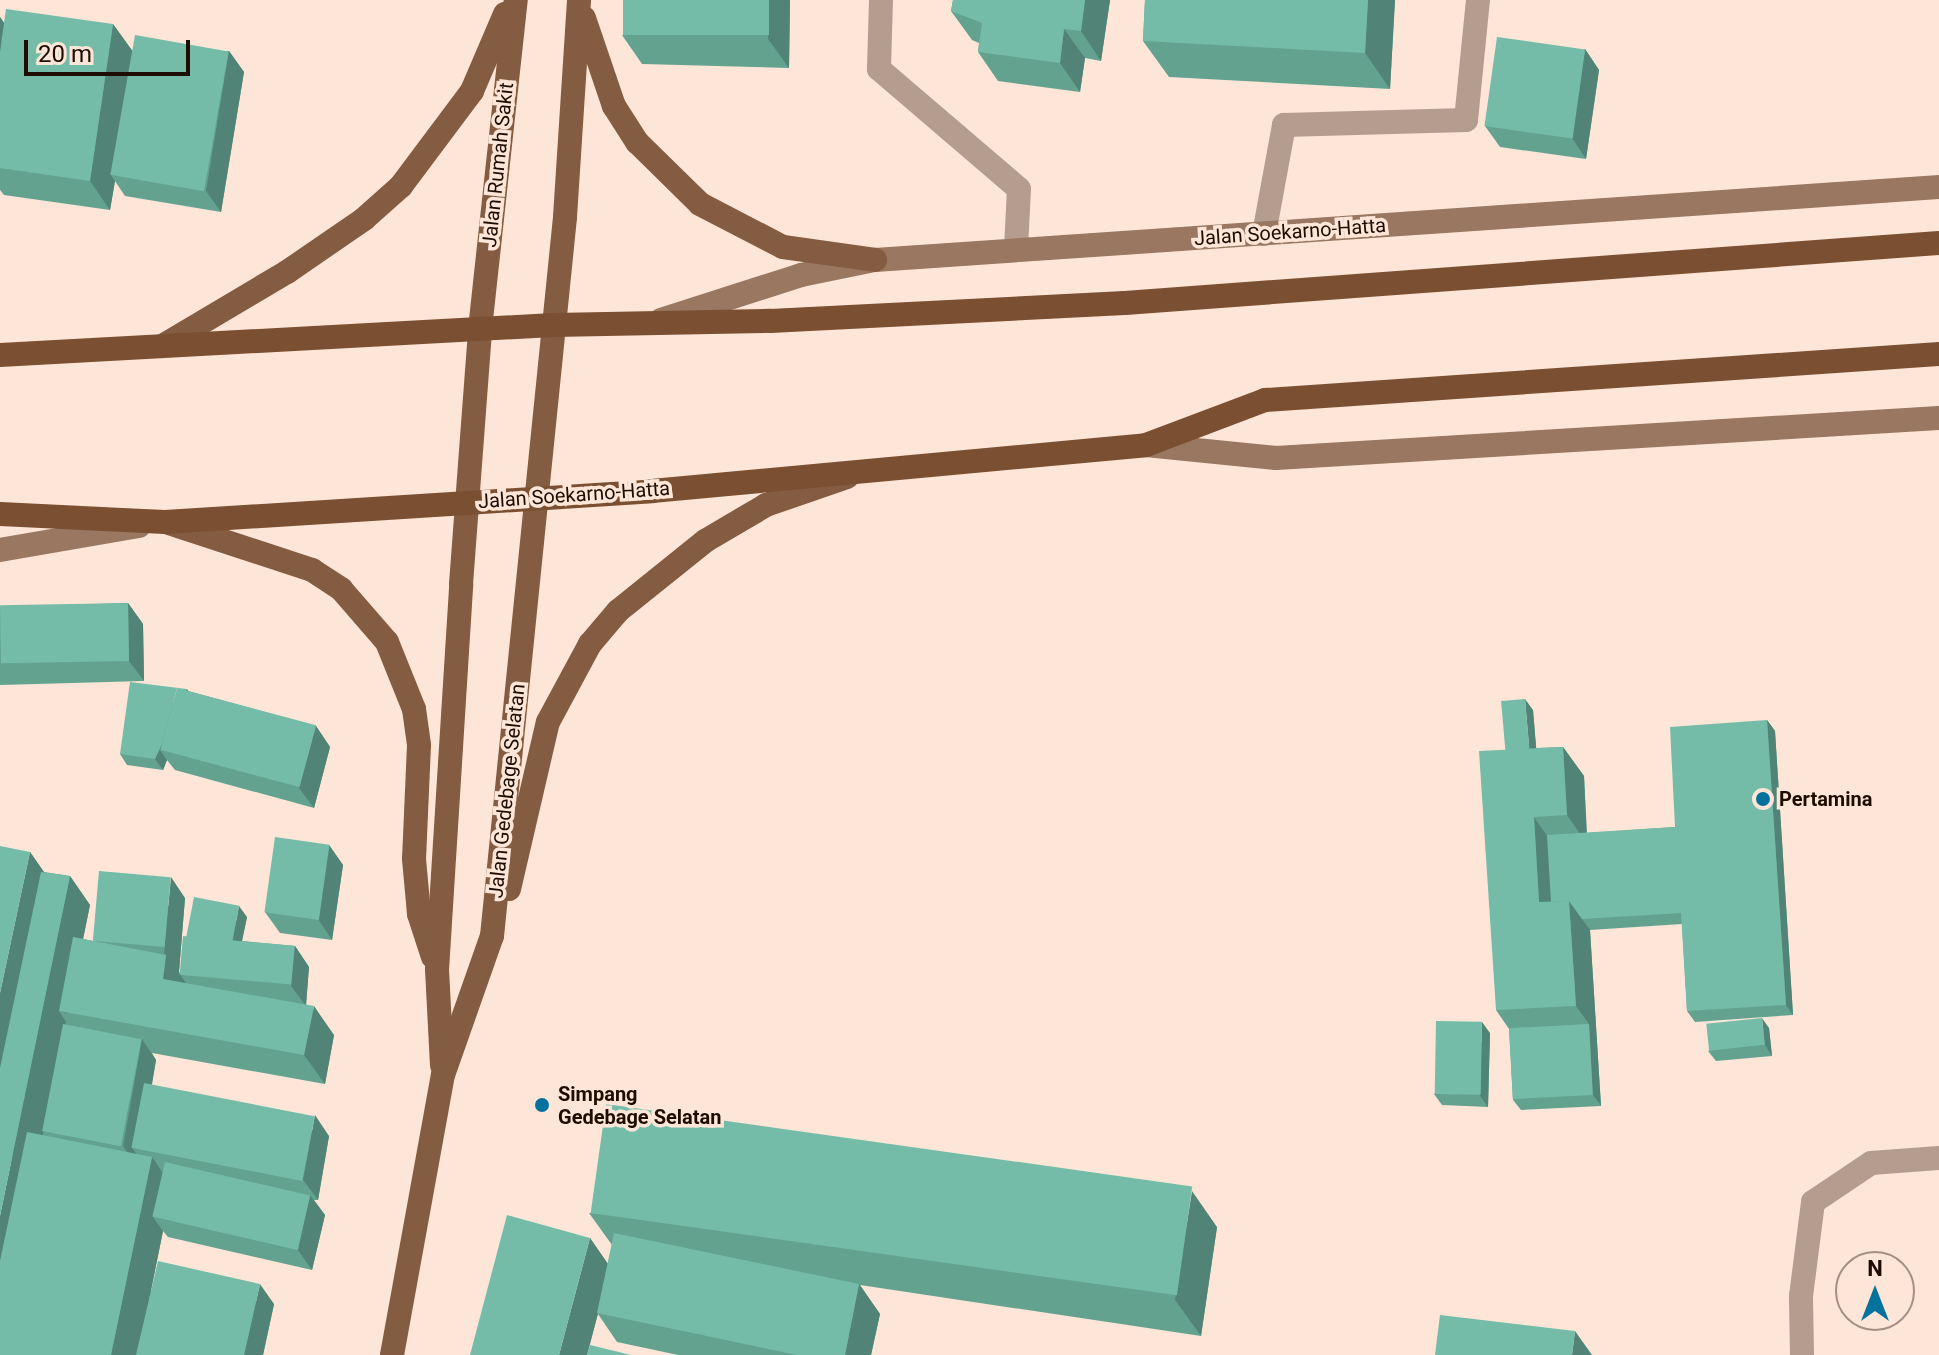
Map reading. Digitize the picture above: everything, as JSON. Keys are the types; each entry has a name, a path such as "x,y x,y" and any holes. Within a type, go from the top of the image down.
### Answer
{"highway":[{"name":"Jalan Soekarno-Hatta","path":"0,355 553,325 649,324 1125,303 1939,243"},
{"name":"Jalan Soekarno-Hatta","path":"0,514 165,522 535,499 1146,445 1265,400 1939,354"}],"main road":[{"path":"164,345 287,272 364,219 401,186 472,91 509,0"},
{"name":"Jalan Rumah Sakit","path":"467,503 480,329 516,0"},
{"path":"580,0 597,67 614,106 665,174 700,204 783,247 875,260"},
{"path":"553,325 580,0"},
{"name":"Jalan Soekarno-Hatta","path":"649,324 801,275 875,260 1939,187"},
{"name":"Jalan Gedebage Selatan","path":"392,1355 443,1075 492,936 553,325"},
{"name":"Jalan Soekarno-Hatta","path":"1146,445 1276,458 1939,418"},
{"path":"492,936 513,880 548,722 590,644 618,611 705,541 766,505 864,470"},
{"name":"Jalan Gedebage Selatan","path":"443,1075 437,970 467,503"},
{"path":"0,550 165,522 312,570 341,589 387,642 414,709 419,914 437,970"}],"lane":[{"path":"881,0 879,69 1019,189 1016,249"},
{"path":"1264,234 1284,125 1466,120 1478,0"},
{"path":"1802,1355 1801,1296 1813,1202 1871,1163 1939,1158"}],"building":[{"path":"623,0 769,0 769,35 623,35"},
{"path":"953,0 1085,0 1081,31 1064,29 1060,63 978,52 982,23 951,11"},
{"path":"1145,0 1368,0 1365,53 1143,41"},
{"path":"6,9 113,24 90,181 0,168 0,52"},
{"path":"135,35 229,51 204,191 110,175"},
{"path":"1497,37 1585,49 1573,139 1484,126"},
{"path":"128,603 129,661 1,663 0,605"},
{"path":"130,682 187,689 177,688 155,759 120,754"},
{"path":"177,688 316,725 300,787 160,750"},
{"path":"1525,699 1529,749 1505,751 1501,701"},
{"path":"1767,720 1786,1005 1687,1011 1681,913 1582,919 1569,901 1551,902 1547,835 1675,827 1670,727"},
{"path":"1563,747 1567,815 1534,817 1539,902 1569,901 1576,1006 1496,1010 1479,751"},
{"path":"275,837 329,845 319,920 264,912"},
{"path":"0,846 30,852 0,993"},
{"path":"99,871 171,877 165,947 93,941"},
{"path":"41,872 70,876 0,1216 0,1068"},
{"path":"194,897 239,906 232,945 186,936"},
{"path":"183,936 295,946 291,985 180,975"},
{"path":"73,937 166,955 163,979 314,1006 304,1055 59,1011"},
{"path":"1762,1018 1765,1045 1709,1051 1706,1024"},
{"path":"1436,1021 1482,1022 1481,1095 1435,1094"},
{"path":"63,1024 142,1039 121,1146 42,1131"},
{"path":"1589,1024 1593,1095 1513,1099 1509,1028"},
{"path":"144,1083 315,1116 302,1181 131,1148"},
{"path":"606,1104 1192,1186 1177,1295 591,1213"},
{"path":"27,1132 152,1157 111,1355 0,1355 0,1261"},
{"path":"165,1162 310,1196 298,1250 152,1217"},
{"path":"507,1215 590,1238 559,1355 470,1355"},
{"path":"614,1233 859,1284 845,1355 797,1355 597,1313"},
{"path":"158,1261 260,1284 244,1355 136,1355"},
{"path":"1440,1315 1575,1331 1572,1355 1435,1355"},
{"path":"590,1345 631,1355 587,1355"}],"place":[{"name":"Pertamina","path":"1763,799"},
{"name":"Simpang Gedebage Selatan","path":"542,1105"}]}
